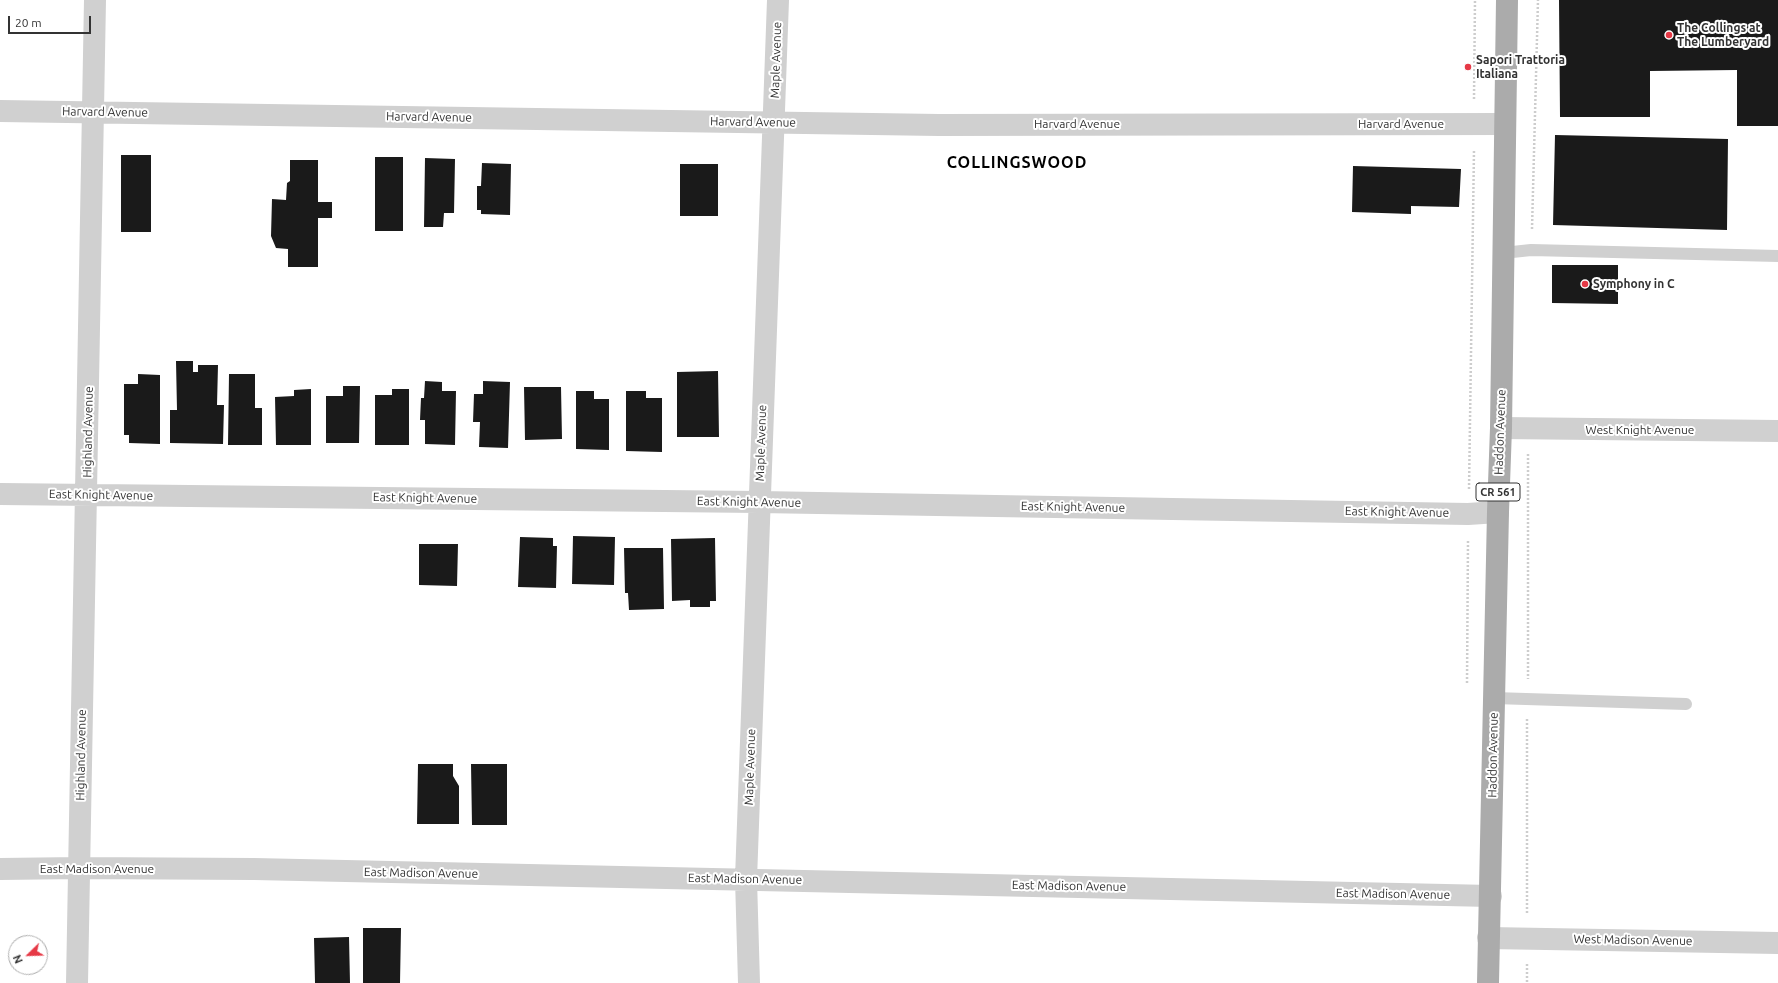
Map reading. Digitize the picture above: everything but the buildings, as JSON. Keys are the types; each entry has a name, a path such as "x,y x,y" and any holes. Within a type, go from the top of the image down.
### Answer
{"main road":[{"name":"Haddon Avenue","path":"1488,983 1501,428 1507,0"}],"street":[{"name":"Highland Avenue","path":"77,983 95,0"},
{"name":"Maple Avenue","path":"748,983 746,879 778,0"},
{"name":"Harvard Avenue","path":"0,111 939,125 1505,124"},
{"name":"West Knight Avenue","path":"1501,428 1778,431"},
{"name":"East Knight Avenue","path":"0,494 759,502 1468,514 1498,512"},
{"name":"East Madison Avenue","path":"0,869 79,868 262,870 746,879 1491,896"},
{"name":"West Madison Avenue","path":"1488,938 1778,943"}],"lane":[{"path":"1503,253 1531,250 1778,256"},
{"path":"1494,698 1686,704"}],"path":[{"path":"1468,514 1475,0"},
{"path":"1531,250 1538,0"}],"place":[{"name":"The Collings at The Lumberyard","path":"1669,35"},
{"name":"Sapori Trattoria Italiana","path":"1468,67"},
{"name":"Symphony in C","path":"1585,284"}],"district":[{"name":"COLLINGSWOOD","path":"1017,163"}]}
